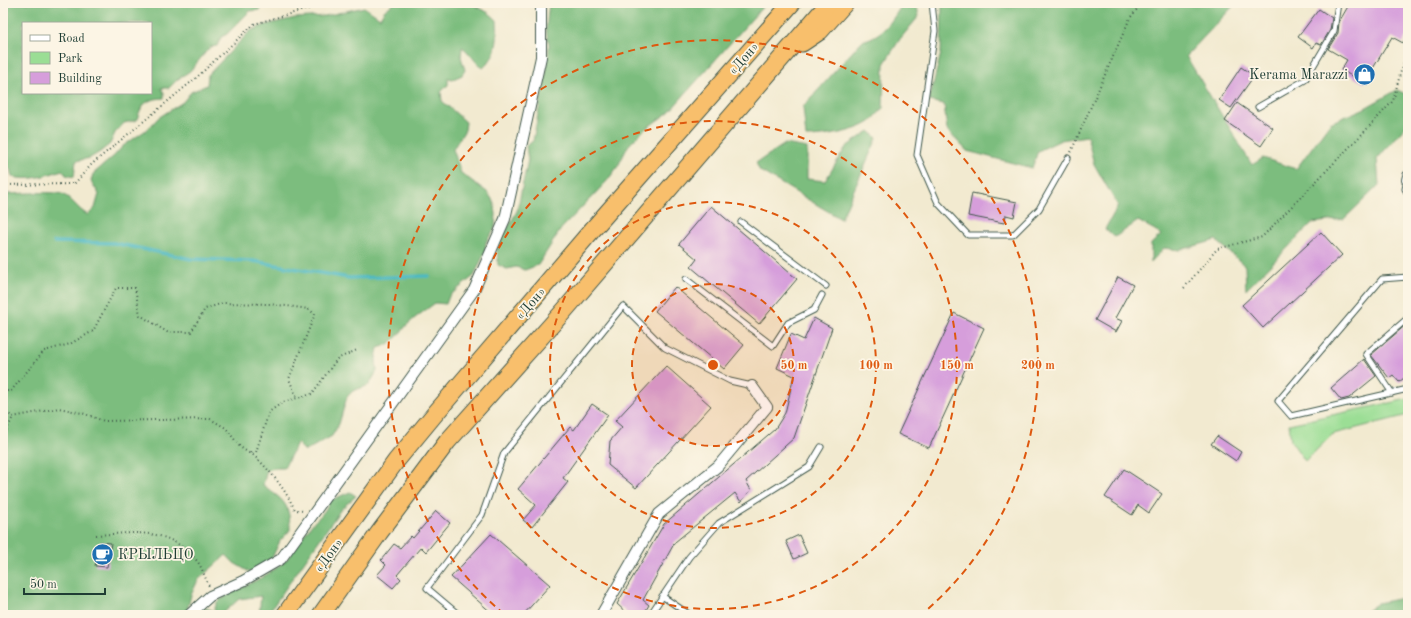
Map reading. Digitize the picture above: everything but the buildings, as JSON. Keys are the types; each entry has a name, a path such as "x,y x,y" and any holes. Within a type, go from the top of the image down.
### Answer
{"highway":[{"name":"«Дон»","path":"285,615 396,462 429,421 599,223 792,3"},
{"path":"320,615 447,442 563,312 785,55 828,3"},
{"path":"785,55 820,31 845,3"}],"street":[{"path":"189,615 213,594 243,581 281,559 474,290 505,219 541,57 541,3"},
{"path":"602,615 659,514 718,466 767,407 752,386"}],"lane":[{"path":"932,3 935,31 917,155 938,203 968,235 1013,235 1038,208 1068,158"},
{"path":"1258,107 1305,80 1334,31 1338,3"},
{"path":"1407,178 1405,189 1408,194"},
{"path":"741,222 826,286"},
{"path":"1408,276 1382,279 1278,401 1291,416 1408,389"},
{"path":"686,279 773,346 788,323 814,310 822,294"},
{"path":"459,615 427,588 482,515 504,452 622,306 665,348 730,382 752,386"},
{"path":"1392,393 1366,354 1408,318"},
{"path":"650,615 689,557 719,523 809,467 821,447"},
{"path":"662,596 690,615"}],"path":[{"path":"3,186 74,184 92,164 196,78 254,24 328,3"},
{"path":"1068,158 1130,18 1142,3"},
{"path":"1184,288 1217,249 1262,237 1393,101 1408,53"},
{"path":"3,391 11,391 44,351 70,344 93,331 116,288 135,288 140,315 167,332 191,332 204,309 223,302 269,304 308,309 315,314 289,380 297,398"},
{"path":"250,452 256,452 269,412 283,402 312,394 337,360 357,350"},
{"path":"3,410 13,417 59,408 82,413 104,421 210,419 226,428 240,447 250,452 264,465 286,493 294,510 315,511"},
{"path":"3,438 13,417"},
{"path":"96,535 148,532 172,540 197,561 213,594"}],"green space":[{"path":"3,3 279,3 270,6 264,5 259,10 250,11 227,34 221,37 217,46 210,47 190,71 178,79 169,88 161,88 164,93 164,98 145,103 140,110 137,120 124,123 115,133 110,144 90,158 76,161 74,177 66,175 62,170 44,176 19,178 12,177 10,168 3,172"},
{"path":"394,3 470,3 489,13 497,20 497,40 492,58 483,68 462,47 461,57 465,70 462,75 453,79 448,78 448,85 441,92 442,101 466,122 465,130 453,149 461,173 487,192 494,202 496,214 495,228 486,242 485,252 474,276 449,296 446,304 435,303 410,322 391,342 378,348 376,359 377,371 369,385 353,391 347,397 339,424 332,436 305,451 297,443 284,468 267,470 263,485 284,503 289,514 290,521 290,530 280,541 270,562 251,573 234,563 226,555 198,580 191,595 186,615 3,615 3,194 58,193 69,198 88,215 95,208 99,194 91,181 93,174 123,146 149,128 158,118 183,102 191,92 207,85 208,75 250,31 265,25 295,18 325,16 364,7 380,18 384,11"},
{"path":"549,3 766,3 669,112 645,129 628,146 618,166 607,181 561,229 538,265 525,270 516,267 507,269 498,265 497,247 517,211 528,160 526,146 533,141 548,62 549,44 546,30"},
{"path":"903,3 916,3 919,16 900,39 884,64 883,108 874,119 864,126 830,135 806,137 803,107 862,41 876,35 886,27"},
{"path":"942,3 1236,3 1186,56 1252,165 1263,158 1296,169 1330,123 1363,109 1397,90 1408,95 1408,124 1377,159 1379,185 1344,219 1312,223 1246,290 1245,266 1216,240 1180,250 1164,248 1151,262 1151,244 1161,235 1155,230 1138,221 1115,237 1105,229 1118,206 1094,164 1087,136 1061,140 1038,151 1032,168 967,151 947,130 944,104 929,101 941,53"},
{"path":"869,131 877,138 841,219 760,171 756,163 785,144 807,148 807,179 825,181 846,147"},
{"path":"1408,399 1408,415 1333,434 1305,461 1291,441 1289,424"},
{"path":"350,492 356,496 341,509 267,615 259,615 261,596 239,599 221,615 195,615 206,608 214,611 217,602 278,567 292,553 309,528 328,505 329,501"},
{"path":"1408,597 1408,615 1361,615 1378,603"}],"waterway":[{"path":"54,242 114,243 191,259 253,261 349,278 429,276"}],"place":[{"name":"Kerama Marazzi","path":"1364,74"},
{"name":"КРЫЛЬЦО","path":"103,554"}]}
